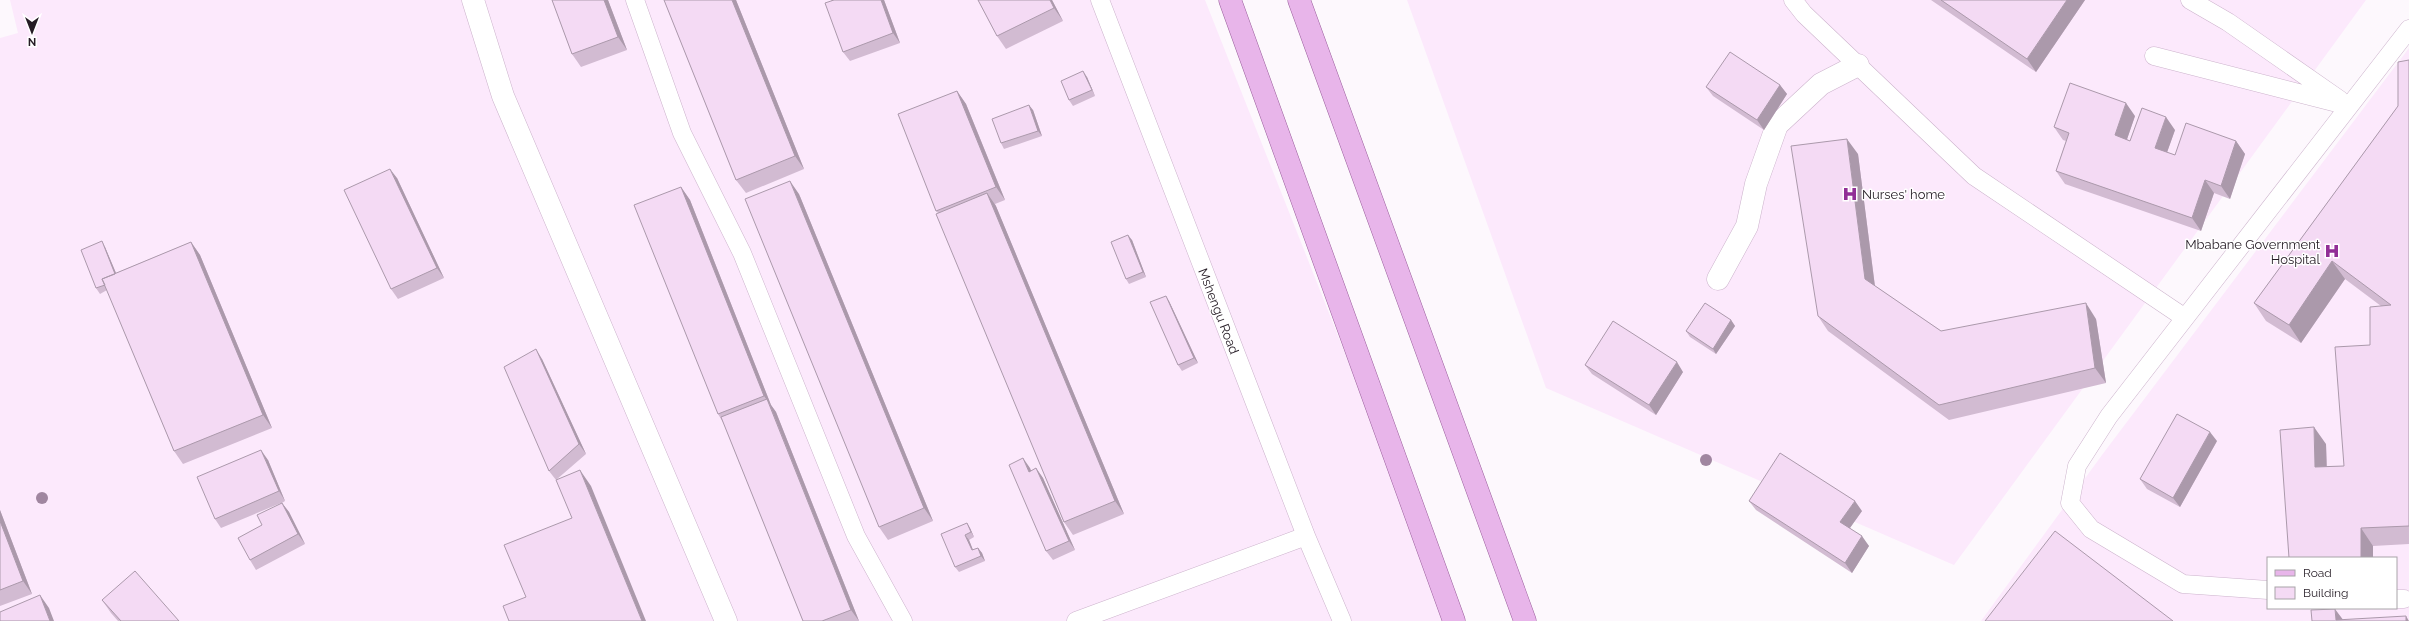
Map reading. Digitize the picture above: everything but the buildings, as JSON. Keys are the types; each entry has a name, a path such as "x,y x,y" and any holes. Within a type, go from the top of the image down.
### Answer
{"main road":[{"path":"1230,0 1454,621"},
{"path":"1299,0 1525,621"}],"street":[{"path":"473,0 503,96 726,621"},
{"path":"1718,279 1747,226 1756,184 1777,125 1821,84 1858,65"}],"lane":[{"path":"635,0 682,133 742,253 856,536 904,621"},
{"name":"Mshengu Road","path":"1100,0 1306,536 1342,621"},
{"path":"1793,0 1804,14 1974,176 2185,318"},
{"path":"2190,0 2228,22 2349,106"},
{"path":"2267,590 2183,584 2091,530 2070,503 2076,466 2109,416 2409,29"},
{"path":"2154,56 2349,106"},
{"path":"1076,621 1306,536"}],"shaded area":[{"path":"10,0 1205,0 1451,621 0,621 0,38 18,33"},
{"name":"Nurses' home","path":"1407,0 2366,0 1954,565 1546,388"},
{"name":"Mbabane Government Hospital","path":"2409,48 2409,621 1981,621 2102,455"}],"place":[{"name":"Nurses' home","path":"1850,194"},
{"name":"Mbabane Government Hospital","path":"2332,251"}]}
